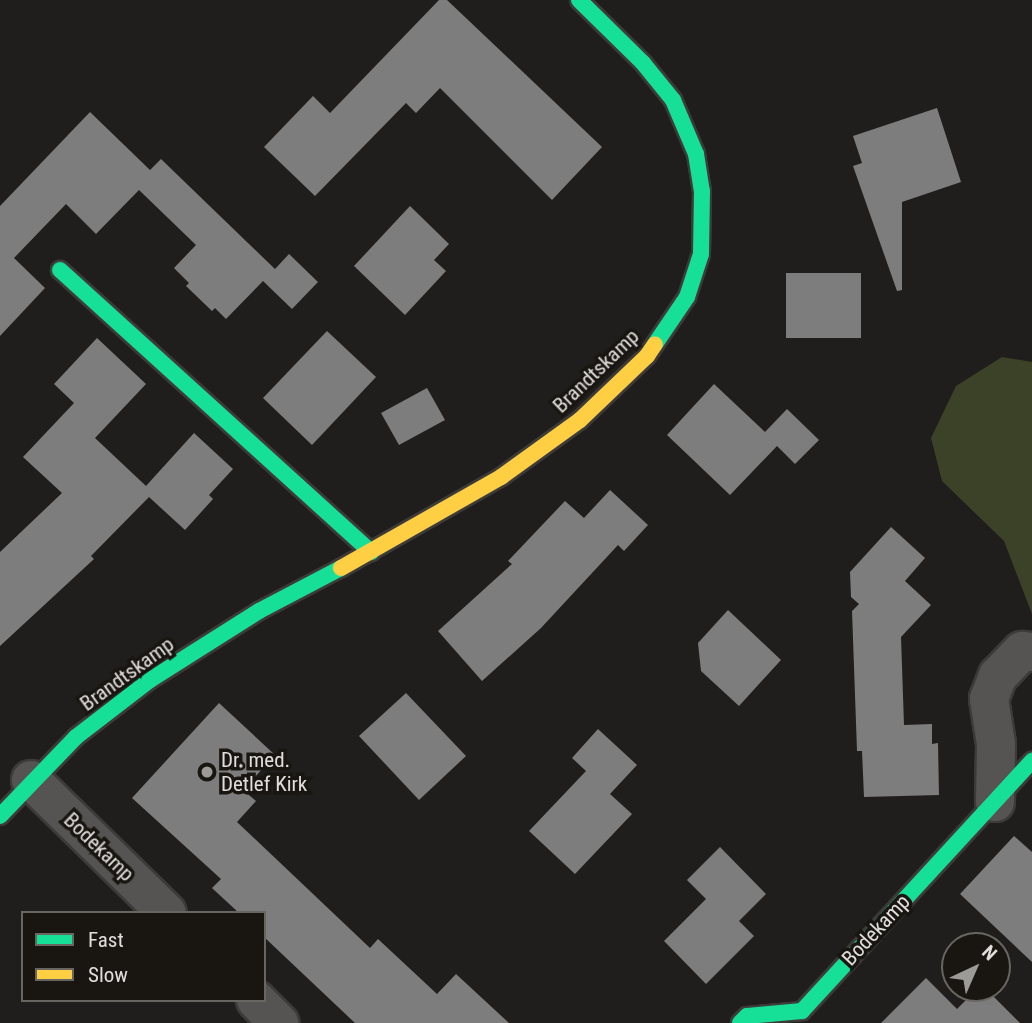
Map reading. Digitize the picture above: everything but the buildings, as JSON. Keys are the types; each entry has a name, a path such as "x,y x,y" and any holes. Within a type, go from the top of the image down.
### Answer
{"street":[{"name":"Brandtskamp","path":"0,816 31,780 76,737 150,680 259,611 371,552 501,477 580,420 647,356 687,298 702,254 702,191 696,154 673,100 643,63 579,0"},
{"path":"60,270 371,552"},
{"path":"995,802 996,744 989,699 998,676 1022,651 1032,652"},
{"name":"Bodekamp","path":"740,1023 747,1016 802,1011 1032,761"},
{"name":"Bodekamp","path":"31,780 165,911"},
{"path":"258,1002 279,1023"}],"green space":[{"path":"1002,357 1032,362 1032,614 1004,541 942,481 931,438 956,386"}],"traffic: fast":[{"path":"579,0 643,63 673,100 696,154 702,191 701,254 687,297 655,344"},
{"path":"60,270 371,552"},
{"path":"0,816 76,737 150,680 259,611 341,568"},
{"path":"740,1023 747,1016 802,1011 1032,761"}],"traffic: slow":[{"path":"341,568 501,477 580,420 647,356 655,344"}],"place":[{"name":"Dr. med. Detlef Kirk","path":"207,772"}]}
